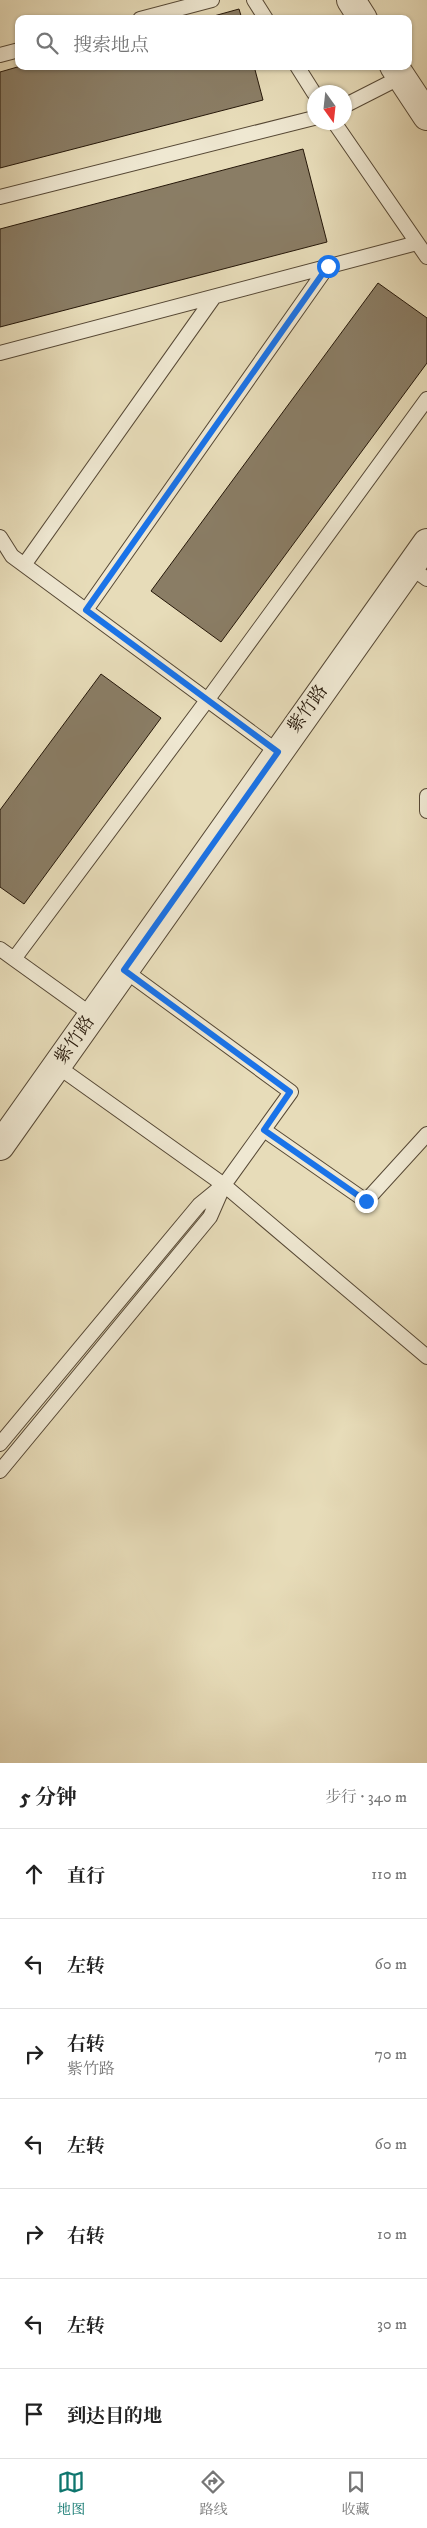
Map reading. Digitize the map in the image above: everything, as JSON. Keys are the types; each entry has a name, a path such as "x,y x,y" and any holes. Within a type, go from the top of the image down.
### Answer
{"street":[{"path":"351,0 360,15"},
{"path":"398,72 427,116"},
{"name":"紫竹路","path":"0,1146 278,752 418,573 427,543"}],"lane":[{"path":"155,15 212,0"},
{"path":"254,0 263,15"},
{"path":"0,55 15,51"},
{"path":"300,70 309,85"},
{"path":"352,101 398,72"},
{"path":"0,197 307,120"},
{"path":"339,130 427,257"},
{"path":"0,353 417,243"},
{"path":"86,610 328,266"},
{"path":"24,565 214,297"},
{"path":"14,959 208,699 427,398"},
{"path":"0,537 12,556 278,752"},
{"path":"427,796 427,810"},
{"path":"0,949 92,1016"},
{"path":"0,1472 210,1216 224,1185 290,1092 124,970"},
{"path":"56,1066 224,1185 427,1357"},
{"path":"264,1130 366,1201 427,1134"},
{"path":"0,1444 199,1205 224,1185"}],"building":[{"path":"239,9 241,15 217,15"},
{"path":"15,68 15,70 255,70 263,100 0,168 0,72"},
{"path":"303,149 327,242 0,327 0,229"},
{"path":"378,283 427,318 427,363 221,642 151,591"},
{"path":"101,674 161,718 24,904 0,887 0,810"}],"route":[{"path":"328,266 86,610 278,752 124,970 290,1092 264,1130 366,1201"}]}
